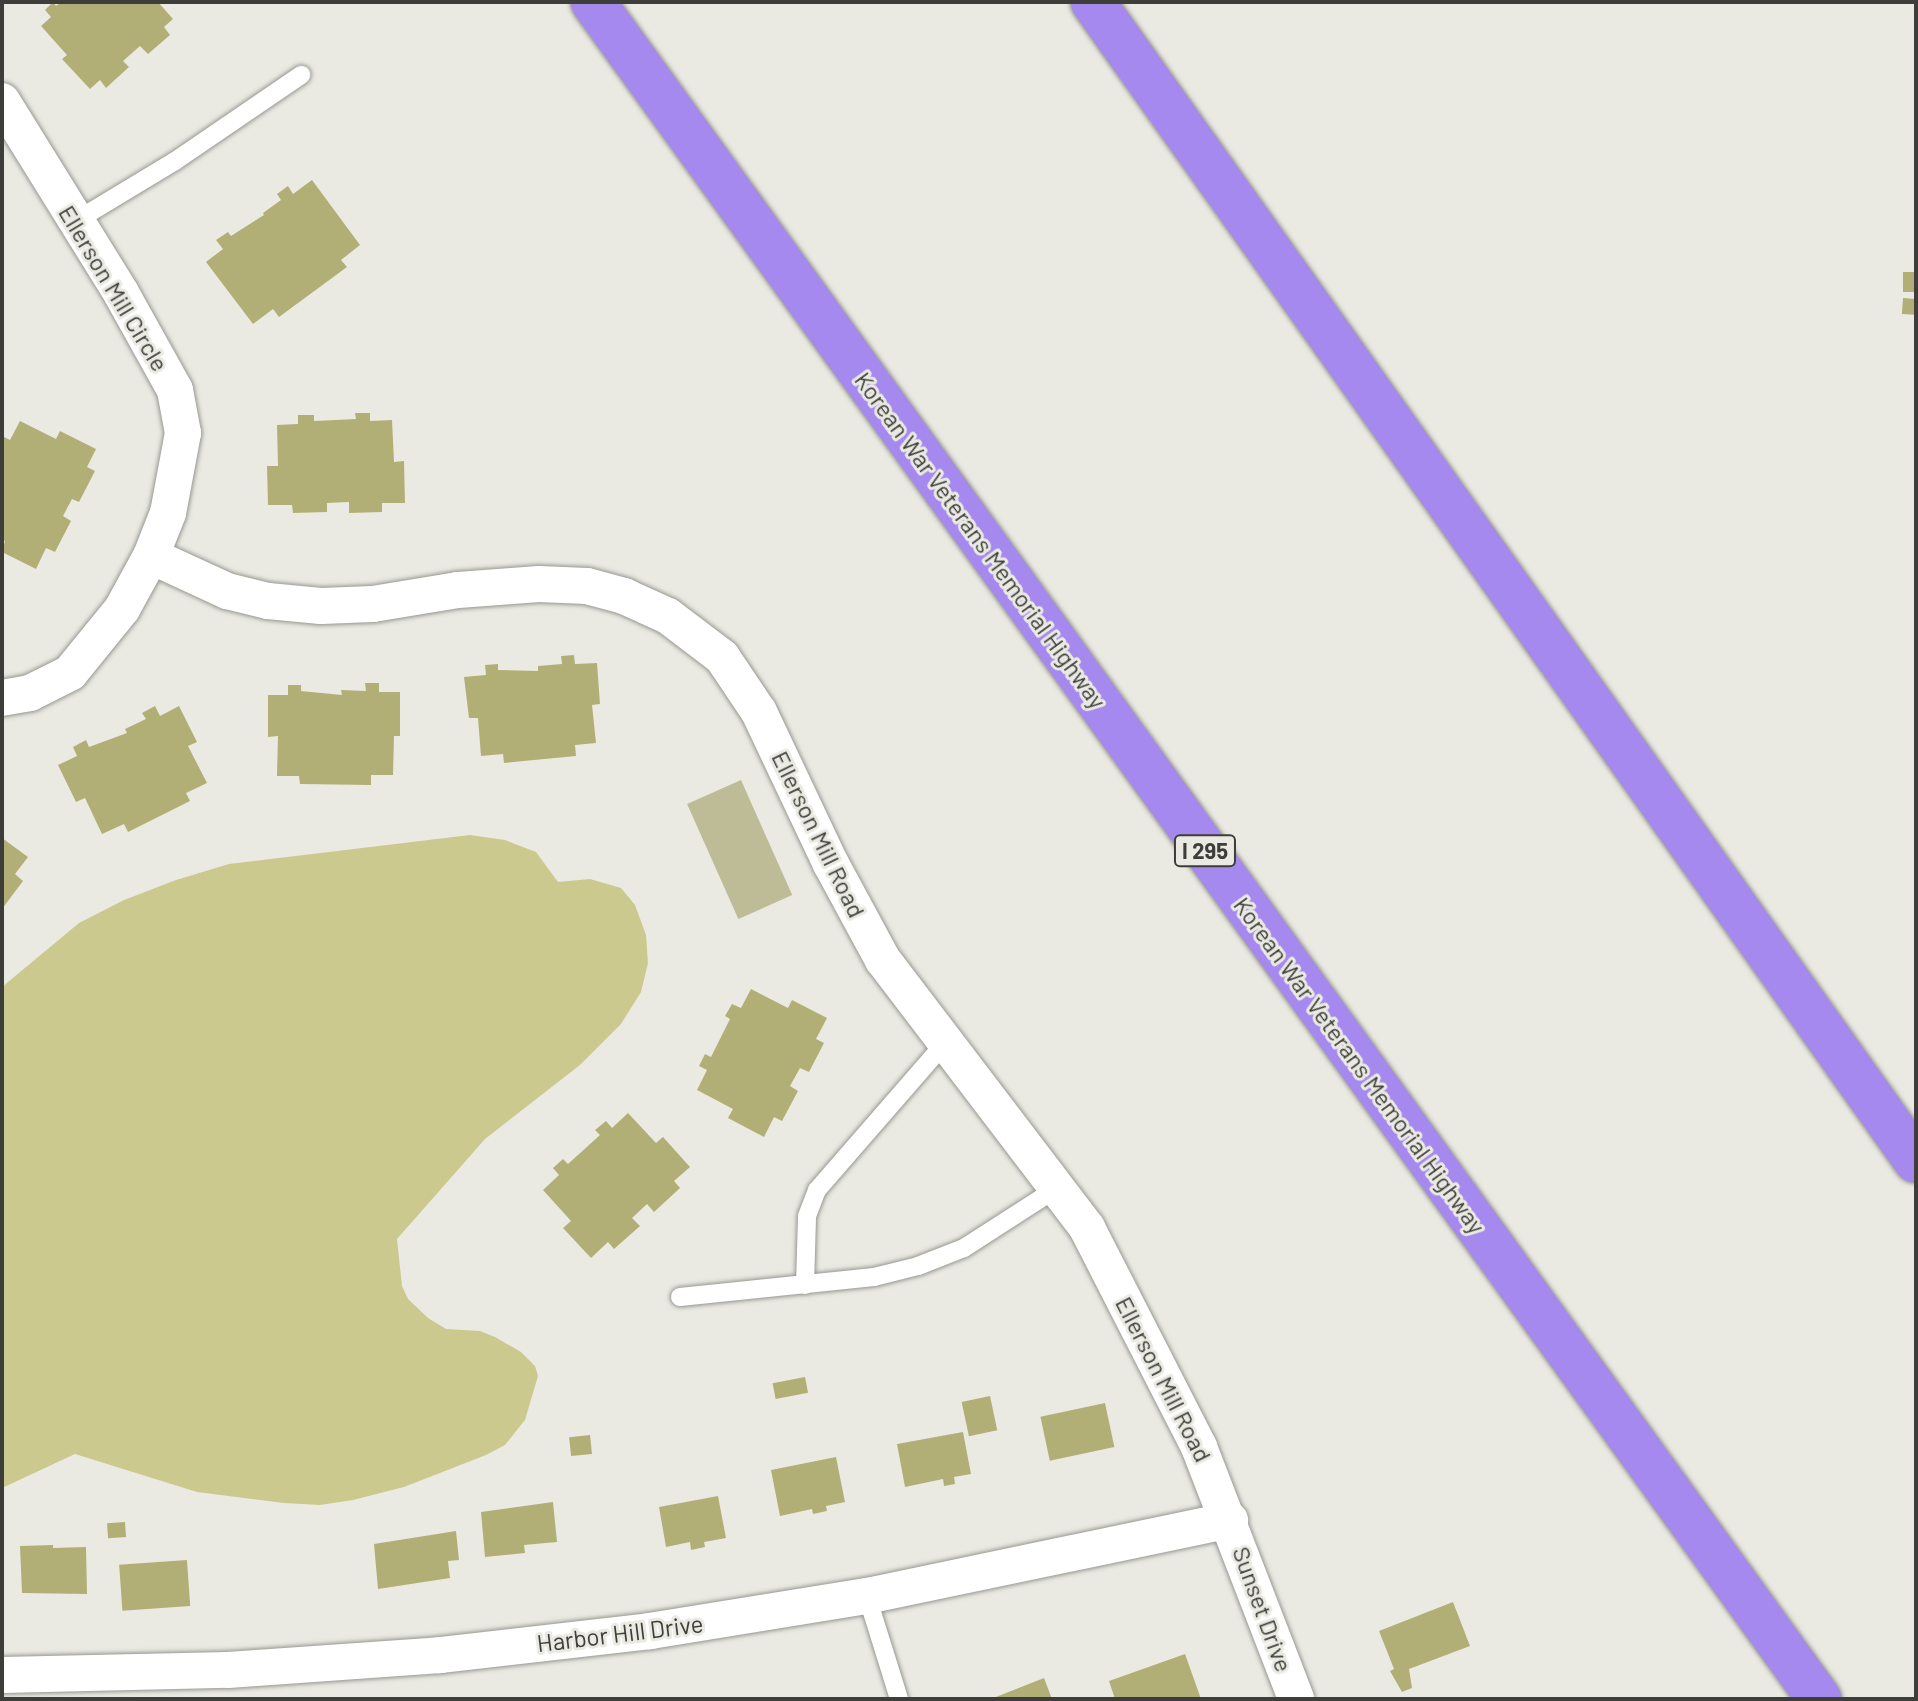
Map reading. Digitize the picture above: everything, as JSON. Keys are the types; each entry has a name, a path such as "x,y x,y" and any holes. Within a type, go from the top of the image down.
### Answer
{"highway":[{"name":"Korean War Veterans Memorial Highway","path":"593,2 1819,1699"},
{"path":"1093,2 1916,1161"}],"street":[{"name":"Ellerson Mill Circle","path":"2,101 74,222 121,293 175,390 183,433 168,513 151,556 122,609 70,673 30,693 2,698"},
{"name":"Ellerson Mill Road","path":"151,556 188,576 268,601 347,605 458,590 539,584 587,586 624,596 668,616 722,657 759,712 831,864 883,960 1087,1228 1199,1447 1230,1520"},
{"name":"Harbor Hill Drive","path":"2,1675 228,1670 440,1655 650,1631 867,1596 1230,1520"},
{"name":"Sunset Drive","path":"1230,1520 1296,1699"}],"lane":[{"path":"74,222 175,161 301,75"},
{"path":"805,1285 807,1216 817,1190 945,1043"},
{"path":"680,1297 874,1277 964,1248 1057,1188"},
{"path":"867,1596 899,1699"}],"shaded area":[{"path":"741,780 792,895 738,919 687,804"},
{"path":"470,835 505,840 536,852 558,882 590,879 621,888 635,905 646,935 648,963 641,992 621,1024 580,1065 485,1139 397,1239 402,1286 408,1299 428,1318 446,1329 480,1331 495,1337 521,1352 535,1366 538,1376 525,1420 505,1445 486,1455 404,1487 320,1505 197,1492 75,1454 2,1488 2,987 79,923 124,900 176,880 229,864"}],"building":[{"path":"53,2 56,6 61,2 158,2 173,19 164,27 170,35 148,54 140,46 123,61 129,67 106,88 100,80 90,89 62,59 67,55 41,26 51,17 45,10"},
{"path":"312,180 360,245 341,260 347,267 279,317 273,309 253,324 206,262 223,249 216,240 228,232 231,236 264,215 281,200 277,194 288,186 293,194"},
{"path":"1903,272 1916,272 1916,292 1903,292"},
{"path":"1903,298 1916,299 1915,315 1902,314"},
{"path":"355,413 370,413 370,421 392,420 394,462 404,461 405,503 382,503 382,512 349,513 349,502 327,503 327,512 293,513 292,505 268,505 267,466 278,466 277,425 298,424 298,415 314,415 314,421 356,419"},
{"path":"20,421 56,439 60,431 96,449 87,467 95,471 79,502 72,499 63,516 71,521 55,552 46,548 36,569 2,552 5,541 2,539 2,436 10,440"},
{"path":"574,655 575,664 597,663 600,704 592,705 596,743 575,745 576,756 504,763 503,754 481,756 478,718 469,718 464,677 486,675 485,665 498,664 498,670 538,671 538,666 562,664 561,656"},
{"path":"365,683 379,683 379,692 400,692 400,736 394,736 393,775 371,775 371,785 300,784 299,776 277,776 278,736 268,737 268,695 288,695 288,685 301,685 301,691 342,695 341,690 366,691"},
{"path":"155,706 160,716 179,706 197,742 188,746 207,783 186,793 190,801 128,832 124,824 102,834 85,798 76,802 58,765 77,756 73,747 86,740 89,747 127,733 125,729 146,719 142,713"},
{"path":"2,838 28,857 15,874 23,881 2,909"},
{"path":"751,989 788,1008 792,1000 827,1018 816,1039 824,1043 809,1072 800,1068 790,1086 798,1091 782,1121 774,1117 764,1137 728,1118 733,1109 697,1090 707,1070 699,1066 705,1054 711,1057 730,1019 725,1016 732,1004 741,1008"},
{"path":"628,1113 656,1143 663,1137 690,1167 674,1181 680,1188 654,1212 647,1204 632,1218 640,1226 614,1249 608,1242 591,1258 563,1228 571,1221 543,1190 559,1175 553,1168 563,1159 568,1164 600,1135 595,1130 606,1121 612,1128"},
{"path":"805,1377 808,1393 776,1399 773,1383"},
{"path":"990,1396 997,1430 969,1436 962,1402"},
{"path":"1105,1403 1114,1447 1050,1461 1040,1417"},
{"path":"963,1432 971,1474 954,1477 955,1484 944,1486 943,1479 905,1487 897,1444"},
{"path":"590,1435 592,1454 571,1456 569,1437"},
{"path":"836,1457 845,1502 826,1506 827,1511 813,1514 812,1509 780,1516 771,1470"},
{"path":"718,1496 726,1538 704,1542 705,1547 691,1550 690,1542 666,1547 659,1507"},
{"path":"553,1502 557,1542 524,1545 525,1553 485,1557 481,1512"},
{"path":"125,1522 126,1537 108,1538 107,1523"},
{"path":"456,1531 459,1560 448,1561 450,1578 378,1589 374,1544"},
{"path":"53,1545 53,1548 86,1547 87,1594 22,1593 20,1546"},
{"path":"187,1560 190,1606 122,1611 119,1565"},
{"path":"1453,1602 1470,1646 1409,1669 1412,1688 1402,1692 1390,1671 1394,1669 1379,1631"},
{"path":"1185,1654 1201,1699 1115,1699 1109,1681"},
{"path":"1044,1678 1052,1699 991,1699"}]}
